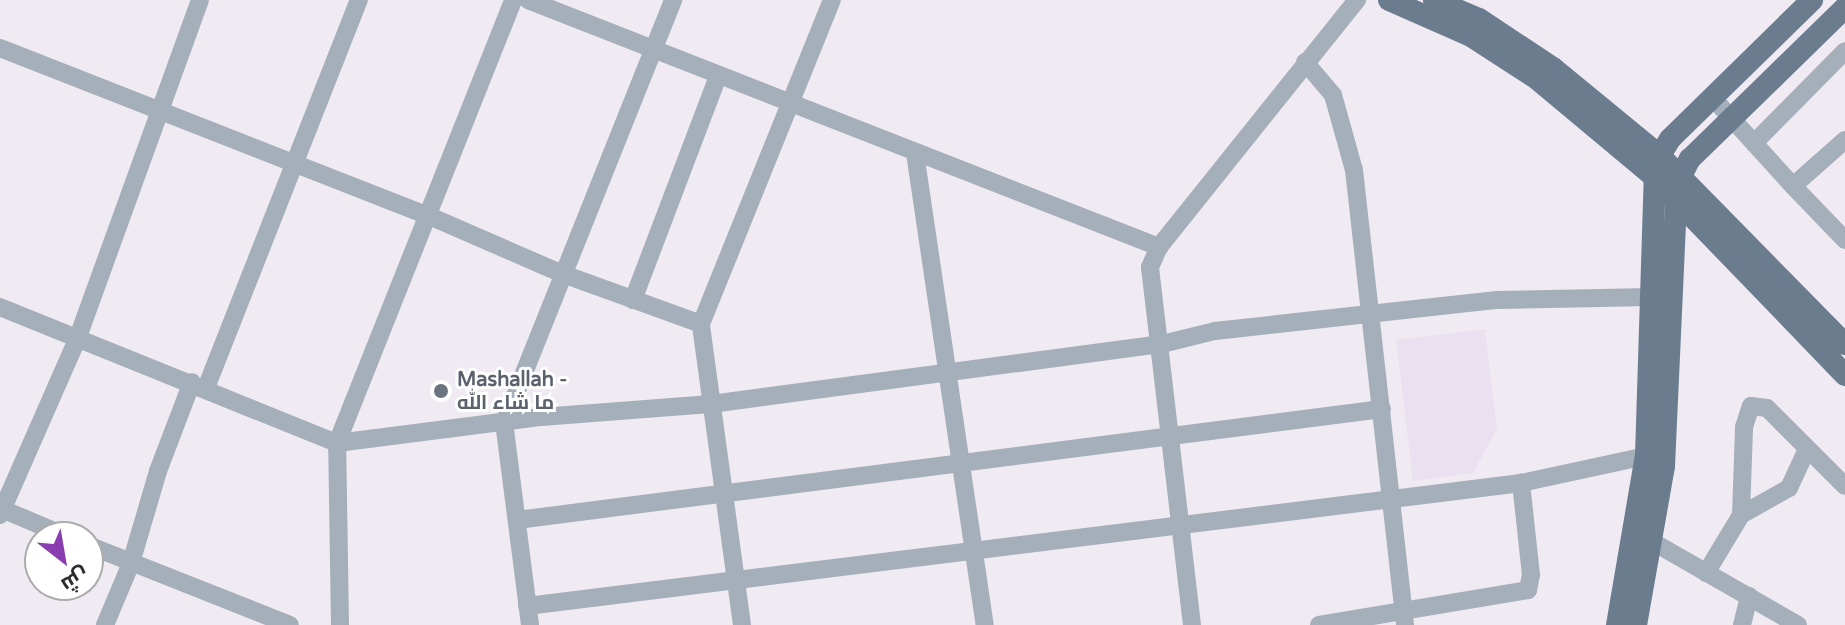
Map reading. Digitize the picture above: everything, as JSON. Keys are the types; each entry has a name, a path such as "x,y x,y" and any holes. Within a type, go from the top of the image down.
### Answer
{"main road":[{"path":"1389,0 1471,36 1536,78 1656,166 1680,175 1845,344"},
{"path":"1434,0 1479,19 1553,68 1656,166 1675,199 1845,375"},
{"path":"1617,625 1646,456 1656,166 1712,97 1812,0"},
{"path":"1636,625 1664,466 1675,199 1680,175 1845,8"}],"street":[{"path":"25,521 1,512 78,337 156,109 200,0"},
{"path":"105,625 131,563 158,471 199,385 359,0"},
{"path":"340,625 337,443 513,0"},
{"path":"528,0 1159,247"},
{"path":"530,625 504,423 673,0"},
{"path":"742,625 701,324 832,0"},
{"path":"1192,625 1169,433 1162,344 1149,290 1150,267 1159,247 1357,0"},
{"path":"0,48 291,166 427,215 563,274 701,324"},
{"path":"1754,143 1845,51"},
{"path":"1305,62 1333,95 1344,122 1354,170 1367,314 1382,409 1405,620"},
{"path":"633,300 718,76"},
{"path":"1712,97 1845,240"},
{"path":"1793,186 1845,140"},
{"path":"915,153 951,369 985,625"},
{"path":"0,307 337,443 504,423 711,404 951,369 1162,344 1215,331 1367,314 1497,300 1650,297"},
{"path":"1706,573 1741,515 1744,427 1751,406 1767,408 1845,486"},
{"path":"517,520 964,464 1169,433 1382,409"},
{"path":"1741,515 1782,496 1807,449"},
{"path":"527,606 1521,483 1646,456"},
{"path":"1319,625 1405,620 1528,590 1531,575 1521,483"},
{"path":"1653,542 1798,625"},
{"path":"104,552 255,618 290,625"},
{"path":"1742,625 1749,596"}],"shaded area":[{"path":"1485,329 1497,429 1473,473 1413,481 1396,340"}],"place":[{"name":"Mashallah - ما شاء الله","path":"441,391"}]}
